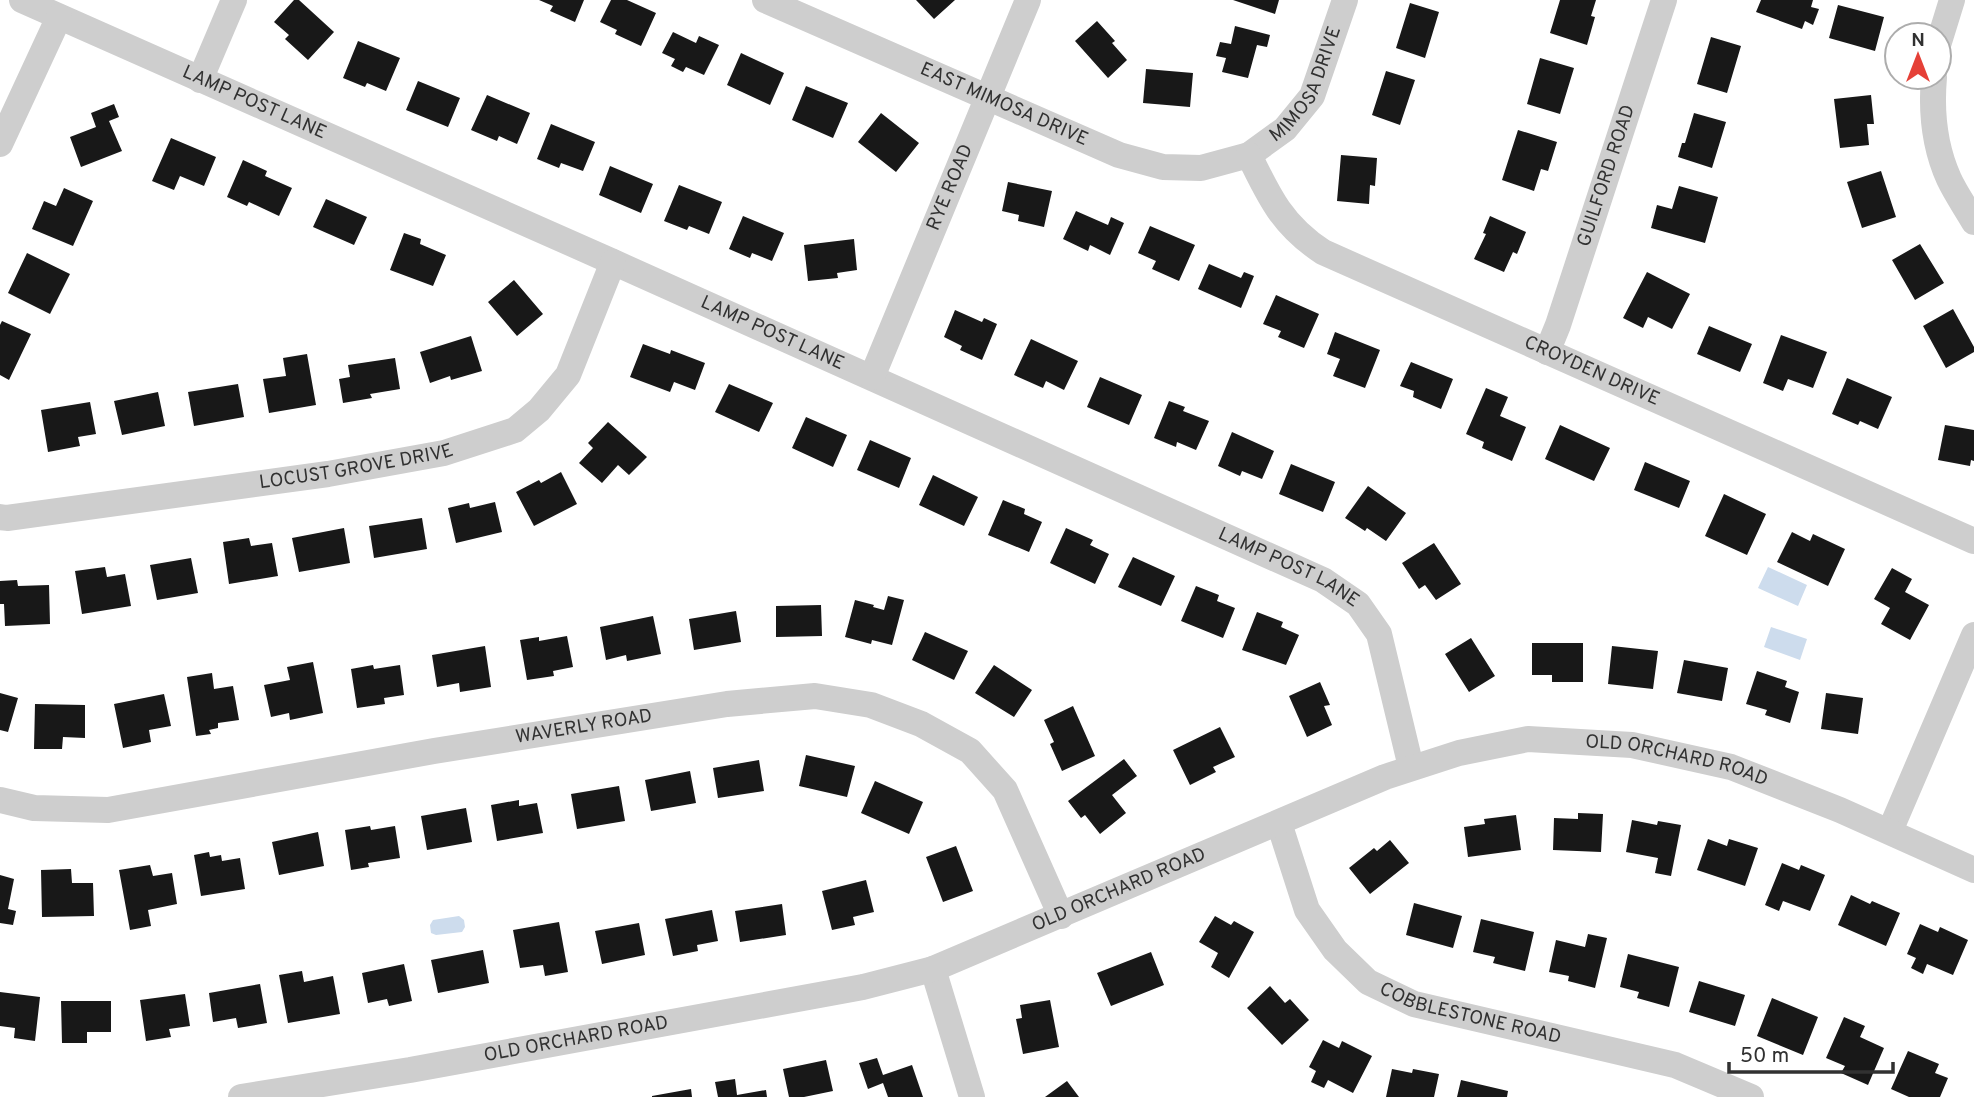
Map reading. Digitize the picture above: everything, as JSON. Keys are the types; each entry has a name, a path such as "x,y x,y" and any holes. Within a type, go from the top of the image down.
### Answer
{"street":[{"name":"LAMP POST LANE","path":"22,0 613,261 1323,580 1358,604 1379,634 1411,767"},
{"path":"200,80 234,0"},
{"name":"EAST MIMOSA DRIVE","path":"765,0 1119,155 1163,167 1201,168 1249,156"},
{"name":"RYE ROAD","path":"872,377 1028,0"},
{"name":"MIMOSA DRIVE","path":"1249,156 1285,129 1312,96 1345,0"},
{"name":"GUILFORD ROAD","path":"1547,352 1664,0"},
{"path":"1946,21 1952,0"},
{"path":"0,144 59,17"},
{"path":"1933,91 1937,142 1949,179 1974,222"},
{"name":"CROYDEN DRIVE","path":"1249,156 1281,214 1301,237 1323,252 1974,541"},
{"name":"LOCUST GROVE DRIVE","path":"0,517 328,474 444,453 515,430 540,410 568,375 613,261"},
{"path":"1890,831 1974,635"},
{"name":"WAVERLY ROAD","path":"0,800 34,808 108,810 460,747 727,704 815,696 872,705 921,724 970,751 1004,790 1061,916"},
{"name":"OLD ORCHARD ROAD","path":"241,1097 810,997 933,969 1411,767 1459,753 1528,740 1632,745 1731,767 1890,831 1974,870"},
{"name":"COBBLESTONE ROAD","path":"1279,823 1307,910 1335,950 1368,982 1414,1004 1675,1065 1751,1097"},
{"path":"933,969 972,1097"}],"water":[{"path":"1768,567 1807,585 1798,606 1758,588"},
{"path":"1771,627 1807,639 1800,660 1764,647"},
{"path":"459,916 464,920 465,927 462,932 436,935 431,933 430,925 433,920"}],"building":[{"path":"294,0 299,0 334,32 308,60 285,39 289,35 274,22"},
{"path":"539,0 584,0 575,22 550,11 553,6"},
{"path":"611,0 627,0 656,13 641,46 615,34 617,30 600,22"},
{"path":"916,0 955,0 934,19"},
{"path":"1233,0 1279,0 1275,14"},
{"path":"1560,0 1596,0 1591,16 1595,17 1587,45 1550,33"},
{"path":"1761,0 1813,0 1811,7 1819,9 1813,25 1805,21 1802,29 1756,12"},
{"path":"1410,3 1439,12 1425,58 1396,48"},
{"path":"1838,5 1884,17 1875,51 1829,38"},
{"path":"1097,21 1127,60 1108,78 1075,41"},
{"path":"1235,26 1270,35 1267,47 1257,45 1248,78 1222,72 1226,58 1216,56 1220,42 1231,44"},
{"path":"673,32 696,43 699,36 719,45 704,75 686,67 683,72 671,66 675,59 662,53"},
{"path":"1711,37 1741,46 1727,93 1697,84"},
{"path":"358,41 400,58 386,91 367,83 365,87 343,78"},
{"path":"741,53 784,73 770,105 727,85"},
{"path":"1540,58 1574,68 1560,114 1527,104"},
{"path":"1146,69 1193,73 1190,107 1143,103"},
{"path":"1386,71 1415,80 1400,125 1372,115"},
{"path":"418,81 460,98 448,127 406,110"},
{"path":"806,86 848,103 833,138 792,120"},
{"path":"487,95 530,113 517,144 499,136 497,141 471,130"},
{"path":"1871,95 1874,124 1867,124 1869,145 1840,148 1834,99"},
{"path":"114,104 119,117 109,121 122,151 81,167 70,137 96,127 91,113"},
{"path":"881,113 919,143 896,172 858,142"},
{"path":"1694,113 1726,122 1712,168 1678,157"},
{"path":"551,124 595,142 583,171 561,163 559,168 537,159"},
{"path":"1518,130 1557,142 1548,171 1541,169 1534,191 1502,180"},
{"path":"171,138 216,157 204,186 180,176 174,190 152,181"},
{"path":"1341,155 1377,158 1375,186 1370,185 1369,204 1337,201"},
{"path":"243,160 267,171 265,176 292,188 279,216 249,202 247,206 227,197"},
{"path":"610,166 653,184 641,213 599,195"},
{"path":"1881,171 1896,217 1862,228 1847,182"},
{"path":"1008,182 1052,191 1044,227 1018,221 1019,215 1002,211"},
{"path":"679,185 722,202 709,234 689,226 687,230 664,221"},
{"path":"1679,186 1718,197 1705,243 1651,228 1657,205 1672,209"},
{"path":"64,188 93,201 73,246 32,229 44,201 56,206"},
{"path":"326,199 367,217 354,245 313,227"},
{"path":"1076,211 1108,225 1111,217 1124,223 1110,255 1090,245 1088,251 1063,239"},
{"path":"743,216 784,233 772,261 752,253 750,258 729,249"},
{"path":"1490,216 1526,232 1517,254 1513,252 1504,272 1474,259 1486,234 1483,233"},
{"path":"1150,226 1195,245 1179,281 1152,269 1156,261 1138,253"},
{"path":"404,233 421,239 420,244 446,255 433,286 390,270"},
{"path":"854,239 857,270 837,273 838,278 808,281 804,245"},
{"path":"1920,244 1944,283 1915,300 1892,260"},
{"path":"27,253 70,274 50,314 8,293"},
{"path":"1209,264 1241,278 1244,272 1254,276 1241,308 1198,289"},
{"path":"1647,272 1690,294 1672,329 1648,317 1643,328 1623,318"},
{"path":"514,280 543,314 517,336 488,302"},
{"path":"1276,295 1319,314 1304,348 1278,337 1281,331 1263,324"},
{"path":"1953,309 1974,347 1974,352 1946,368 1923,326"},
{"path":"955,310 982,322 984,318 997,324 982,360 960,350 962,346 944,337"},
{"path":"2,321 31,334 9,380 0,375"},
{"path":"1709,326 1752,344 1740,372 1697,354"},
{"path":"1335,332 1380,350 1365,388 1333,376 1340,359 1327,354"},
{"path":"1781,335 1827,352 1813,388 1788,379 1783,391 1763,383"},
{"path":"471,336 482,371 451,380 450,376 430,383 420,352"},
{"path":"1031,339 1078,361 1064,390 1046,381 1043,388 1014,375"},
{"path":"643,344 670,354 671,350 705,363 695,390 674,382 670,392 630,377"},
{"path":"307,354 316,405 269,413 263,379 286,376 283,358"},
{"path":"395,358 400,389 370,394 372,398 343,403 339,379 350,377 348,365"},
{"path":"1411,362 1453,379 1441,409 1413,397 1414,391 1400,386"},
{"path":"1100,377 1142,395 1129,425 1087,407"},
{"path":"1847,378 1892,397 1878,429 1860,421 1858,425 1832,414"},
{"path":"238,384 244,417 194,426 188,392"},
{"path":"729,384 773,403 759,432 715,412"},
{"path":"1486,388 1508,397 1500,416 1526,427 1512,461 1482,448 1484,442 1466,434"},
{"path":"158,392 165,426 122,435 114,401"},
{"path":"1169,401 1185,407 1183,411 1209,421 1196,450 1177,442 1176,447 1154,438"},
{"path":"90,402 96,434 78,437 80,446 48,452 41,410"},
{"path":"806,417 847,435 833,467 792,448"},
{"path":"608,422 647,457 629,475 618,465 602,483 579,463 593,448 588,443"},
{"path":"1560,425 1610,448 1594,481 1545,459"},
{"path":"1945,425 1974,430 1974,461 1971,460 1970,466 1938,460"},
{"path":"1232,432 1274,451 1262,479 1242,471 1240,476 1218,466"},
{"path":"870,440 911,458 899,488 857,470"},
{"path":"1645,462 1690,481 1679,508 1634,490"},
{"path":"1291,464 1335,482 1323,512 1279,494"},
{"path":"561,472 577,504 534,526 516,492"},
{"path":"933,475 978,497 964,526 919,505"},
{"path":"1368,486 1406,513 1386,541 1345,518"},
{"path":"1724,494 1766,514 1747,555 1705,536"},
{"path":"1003,500 1025,509 1024,514 1042,522 1029,552 988,535"},
{"path":"495,502 502,532 456,543 448,508 469,503 470,508"},
{"path":"422,518 427,549 374,558 369,526"},
{"path":"344,528 350,563 299,572 292,538"},
{"path":"1066,528 1093,540 1090,545 1109,554 1095,584 1050,563"},
{"path":"1792,532 1810,541 1813,534 1845,549 1828,586 1777,562"},
{"path":"249,538 251,546 272,543 278,576 229,584 223,542"},
{"path":"1434,543 1461,584 1436,600 1425,585 1419,589 1402,563"},
{"path":"1133,557 1175,576 1161,606 1118,587"},
{"path":"191,558 198,593 157,600 150,565"},
{"path":"105,567 107,577 125,574 131,606 82,614 75,571"},
{"path":"1892,568 1912,579 1905,592 1929,605 1910,640 1881,624 1890,608 1874,599"},
{"path":"17,580 18,586 49,585 50,624 5,626 4,604 0,604 0,581"},
{"path":"1196,586 1219,595 1217,601 1235,608 1223,638 1181,621"},
{"path":"888,596 904,600 892,645 872,640 871,644 845,637 855,600 884,610"},
{"path":"821,605 822,636 776,637 776,606"},
{"path":"736,611 741,642 694,650 689,619"},
{"path":"1257,612 1283,622 1281,627 1299,635 1286,665 1242,650"},
{"path":"653,616 661,654 627,661 626,655 606,660 600,627"},
{"path":"925,632 968,651 954,680 912,660"},
{"path":"567,636 573,667 553,671 554,676 527,680 520,640 539,637 539,641"},
{"path":"1471,638 1495,676 1469,692 1445,654"},
{"path":"1532,643 1583,643 1583,682 1552,682 1552,675 1532,675"},
{"path":"485,646 491,687 460,692 459,683 437,687 432,655"},
{"path":"1612,646 1658,651 1653,689 1608,684"},
{"path":"1684,660 1728,668 1722,701 1677,693"},
{"path":"313,662 323,713 290,720 289,713 271,717 264,685 290,680 287,667"},
{"path":"373,665 374,669 400,665 404,695 384,698 385,704 357,708 351,669"},
{"path":"994,665 1032,690 1014,717 975,693"},
{"path":"1757,671 1787,681 1785,687 1799,692 1790,723 1765,715 1767,710 1746,704"},
{"path":"212,673 214,689 233,686 239,720 218,723 218,728 209,730 211,734 196,736 187,677"},
{"path":"1320,682 1330,705 1324,706 1332,725 1307,737 1289,696"},
{"path":"0,693 18,698 8,732 0,730"},
{"path":"1826,693 1863,698 1858,734 1821,729"},
{"path":"164,694 171,726 149,730 151,742 123,748 114,704"},
{"path":"35,704 85,705 85,738 63,737 62,749 34,749"},
{"path":"1073,706 1095,756 1062,771 1050,744 1054,742 1044,720"},
{"path":"1220,727 1235,757 1213,767 1216,772 1190,785 1173,750"},
{"path":"806,755 855,766 847,797 799,786"},
{"path":"1124,759 1137,776 1112,795 1126,813 1100,834 1085,815 1081,818 1068,801"},
{"path":"759,760 764,791 718,798 713,768"},
{"path":"690,771 696,803 651,811 645,780"},
{"path":"875,781 923,802 909,834 861,813"},
{"path":"619,786 625,821 577,829 571,794"},
{"path":"519,800 519,806 537,803 543,833 497,841 491,805"},
{"path":"466,808 472,842 427,850 421,816"},
{"path":"1578,813 1603,814 1601,852 1553,850 1554,818 1578,819"},
{"path":"1516,815 1521,850 1468,857 1464,827 1485,824 1484,819"},
{"path":"1632,820 1657,825 1658,821 1681,825 1671,876 1655,873 1658,858 1626,852"},
{"path":"370,826 371,830 395,826 400,858 368,863 369,867 351,870 345,830"},
{"path":"318,832 324,866 279,875 272,842"},
{"path":"1708,839 1727,846 1729,839 1758,848 1745,886 1697,870"},
{"path":"1390,840 1409,863 1370,894 1349,868 1374,848 1377,851"},
{"path":"956,846 973,891 943,902 926,857"},
{"path":"209,852 210,857 221,855 222,861 240,858 245,889 201,896 194,855"},
{"path":"1782,863 1799,870 1801,865 1825,875 1810,911 1783,901 1779,911 1765,905"},
{"path":"150,865 153,876 172,873 177,904 148,910 151,926 130,930 119,870"},
{"path":"71,869 72,883 93,883 94,916 42,917 41,870"},
{"path":"0,875 14,879 8,909 16,911 13,925 0,923"},
{"path":"866,880 874,912 853,917 855,925 832,930 822,891"},
{"path":"1851,895 1900,913 1886,946 1838,925"},
{"path":"1414,903 1462,916 1453,948 1406,935"},
{"path":"782,904 786,935 740,942 735,911"},
{"path":"712,910 718,941 697,945 698,951 673,956 665,919"},
{"path":"1215,916 1231,925 1234,921 1254,932 1229,978 1211,967 1218,953 1199,942"},
{"path":"1481,919 1534,932 1525,971 1493,963 1495,957 1473,952"},
{"path":"559,922 568,972 545,976 543,965 520,968 513,930"},
{"path":"639,923 645,955 602,964 595,931"},
{"path":"1920,924 1938,932 1940,927 1968,940 1953,975 1927,964 1923,974 1911,968 1916,958 1907,954"},
{"path":"1588,934 1607,938 1595,988 1568,981 1569,976 1549,972 1556,940 1585,947"},
{"path":"483,950 489,983 438,993 431,960"},
{"path":"1151,952 1164,985 1111,1006 1097,973"},
{"path":"1628,954 1679,967 1669,1007 1637,998 1639,992 1620,987"},
{"path":"404,964 412,1001 389,1006 387,999 368,1003 362,973"},
{"path":"302,971 304,982 333,976 340,1014 288,1023 279,975"},
{"path":"1699,981 1745,995 1735,1026 1689,1012"},
{"path":"260,984 267,1023 238,1028 236,1018 213,1022 209,993"},
{"path":"1270,986 1285,1003 1290,999 1309,1020 1282,1045 1247,1008"},
{"path":"0,992 40,997 35,1041 14,1038 15,1028 0,1026"},
{"path":"185,994 190,1026 169,1029 171,1037 146,1041 140,1000"},
{"path":"1772,998 1818,1017 1803,1055 1757,1036"},
{"path":"1050,1000 1059,1047 1023,1054 1016,1019 1022,1018 1020,1005"},
{"path":"61,1001 111,1001 111,1032 87,1032 87,1043 62,1043"},
{"path":"1844,1017 1865,1026 1860,1037 1884,1048 1868,1085 1841,1073 1845,1066 1826,1058"},
{"path":"1323,1040 1339,1048 1342,1041 1372,1056 1353,1093 1328,1080 1324,1088 1311,1082 1316,1071 1309,1067"},
{"path":"1908,1051 1939,1064 1935,1073 1948,1078 1940,1097 1909,1097 1891,1089"},
{"path":"877,1058 883,1075 912,1065 923,1097 888,1097 883,1083 868,1089 859,1063"},
{"path":"826,1060 833,1091 789,1097 783,1069"},
{"path":"1392,1069 1412,1073 1413,1069 1439,1074 1434,1097 1386,1097"},
{"path":"735,1079 737,1095 766,1090 767,1097 718,1097 715,1082"},
{"path":"1461,1080 1508,1091 1507,1097 1457,1097"},
{"path":"1067,1081 1079,1097 1045,1097"},
{"path":"691,1089 692,1097 652,1097 652,1096"}]}
